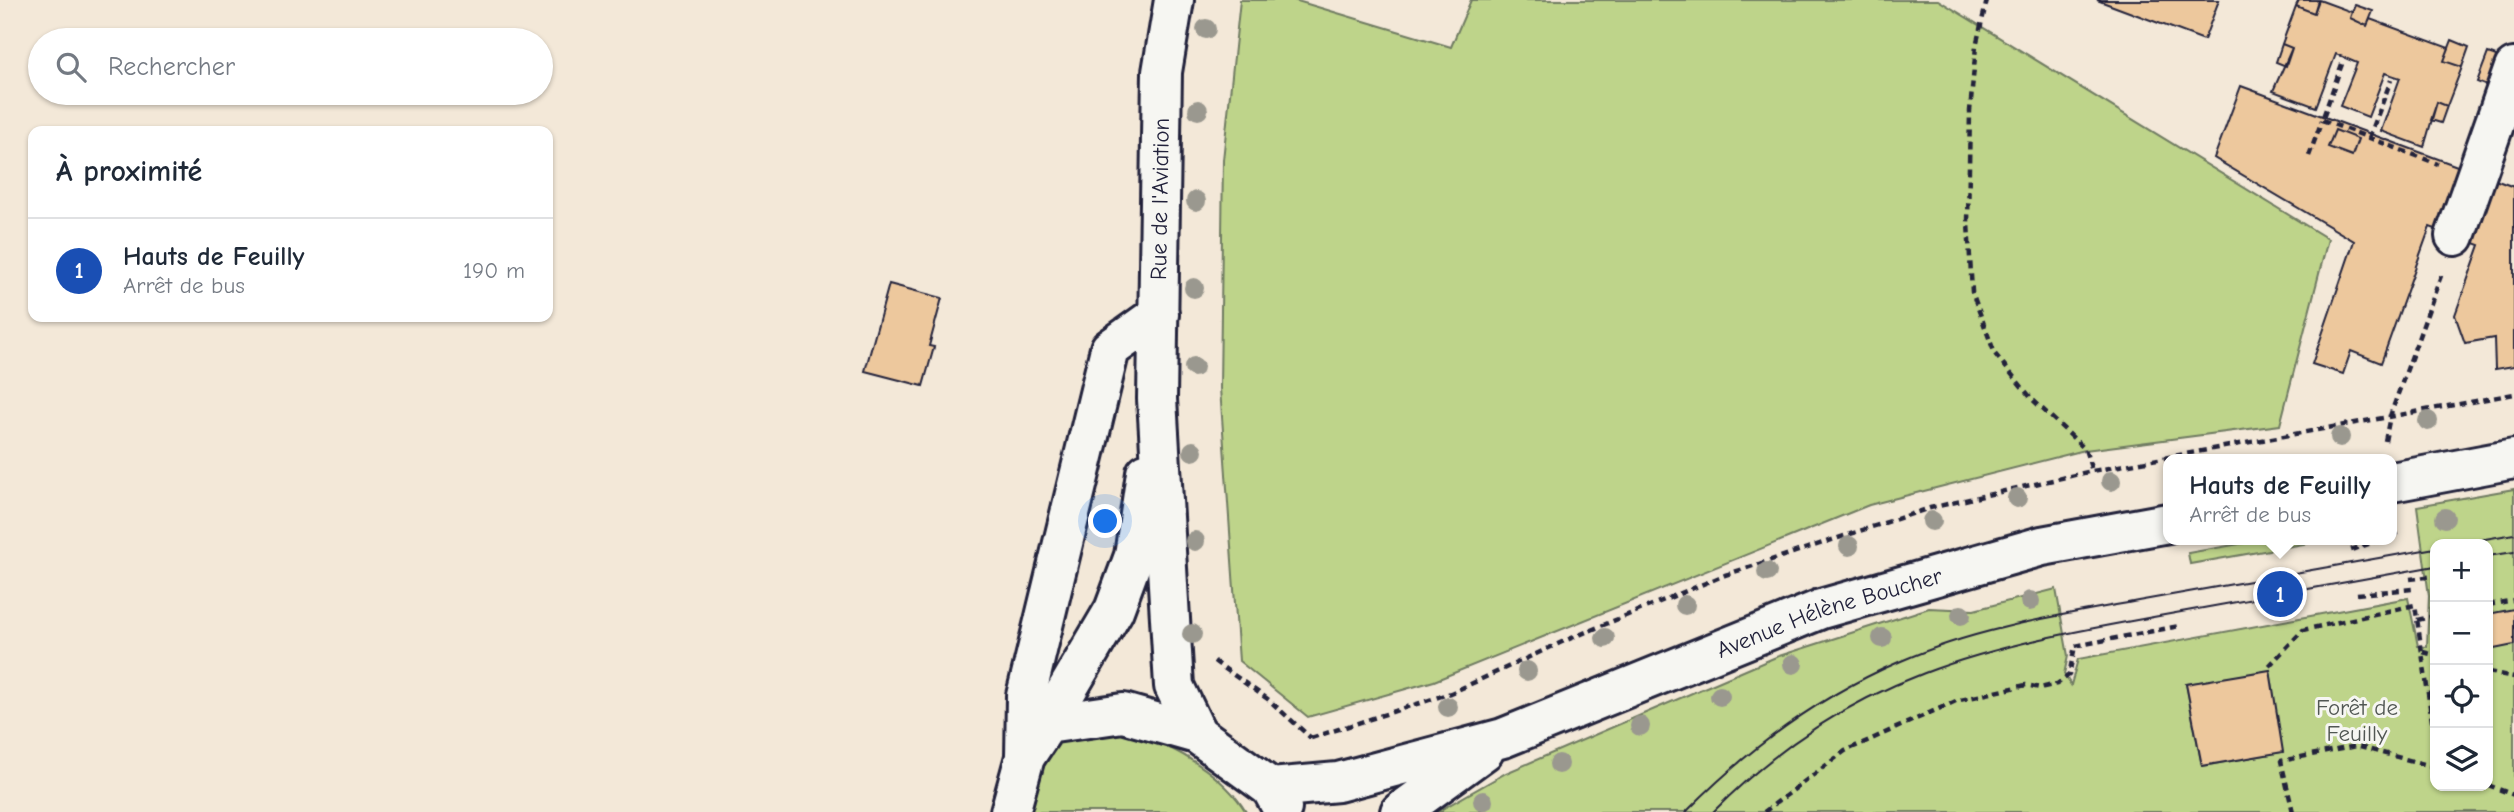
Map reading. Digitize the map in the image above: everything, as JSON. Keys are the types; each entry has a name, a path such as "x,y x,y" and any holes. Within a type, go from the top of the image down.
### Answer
{"street":[{"name":"Rue de l'Aviation","path":"1174,0 1162,72 1157,399 1174,686 1197,734"},
{"path":"2455,236 2514,68"},
{"path":"1025,757 1026,696 1110,349 1159,313"},
{"name":"Rue de l'Aviation","path":"1010,812 1025,757 1114,610 1134,556 1157,399"},
{"path":"2397,481 2514,459"},
{"name":"Avenue Hélène Boucher","path":"1278,800 1503,738 1821,609 2042,546 2163,524"},
{"name":"Rue de l'Aviation","path":"1047,724 1123,713 1197,734 1278,800"},
{"name":"Avenue Hélène Boucher","path":"1400,812 1503,738"}],"path":[{"path":"1987,0 1976,46 1970,111 1968,223 1972,292 1995,354 2032,399 2085,450 2092,471"},
{"path":"2309,156 2342,64"},
{"path":"2369,138 2391,80"},
{"path":"2322,120 2476,178"},
{"path":"2385,441 2390,416 2455,236"},
{"path":"2397,533 2401,532"},
{"path":"2351,550 2366,545"},
{"path":"2410,579 2430,577"},
{"path":"2357,594 2413,589"},
{"path":"2493,604 2514,600"},
{"path":"2269,666 2303,630 2414,605 2433,728"},
{"path":"2417,620 2430,617"},
{"path":"1764,812 1845,751 1956,701 2026,685 2040,688 2057,684 2069,675 2075,646 2179,626"},
{"path":"2423,652 2430,654"},
{"path":"2493,673 2514,677"},
{"path":"2293,812 2281,761 2356,746 2430,766"},
{"path":"2493,788 2514,795"}],"green space":[{"path":"1240,0 1294,0 1451,47 1471,0 1938,0 2328,239 2280,425 2085,450 1869,505 1434,681 1308,717 1239,661 1220,388 1223,160"},
{"name":"Forêt de Feuilly","path":"2514,489 2514,812 1437,812 1506,773 1776,657 1929,608 1974,610 2056,589 2068,656 2064,674 2071,685 2078,659 2408,598 2418,646 2427,647 2429,596 2417,506","holes":["2270,671 2282,752 2202,766 2186,684"]},
{"path":"2234,545 2298,545 2190,564 2188,553"},
{"path":"1099,731 1133,733 1183,755 1225,786 1246,812 1027,812 1036,773 1059,739"}],"building":[{"path":"2097,0 2219,0 2204,40"},
{"path":"2299,0 2318,0 2314,13 2296,6"},
{"path":"2319,0 2352,12 2350,18 2367,26 2370,19 2449,48 2444,61 2462,67 2447,106 2437,102 2424,147 2381,131 2400,78 2385,73 2368,117 2340,106 2357,63 2336,54 2316,107 2273,91 2292,48 2282,44 2296,6 2314,13"},
{"path":"2355,5 2373,11 2367,26 2350,18"},
{"path":"2452,40 2469,47 2462,67 2444,61"},
{"path":"2282,44 2292,48 2286,66 2276,62"},
{"path":"2488,53 2499,57 2489,87 2477,82"},
{"path":"2241,86 2514,187 2514,366 2495,369 2494,338 2465,343 2455,315 2480,245 2430,227 2381,363 2351,351 2343,374 2312,364 2354,241 2214,158"},
{"path":"2437,102 2447,106 2441,123 2431,120"},
{"path":"2335,130 2358,139 2352,156 2328,147"},
{"path":"889,284 942,298 929,346 934,347 923,386 865,371"},
{"path":"2514,609 2514,645 2493,649 2493,613"},
{"path":"2270,670 2283,752 2202,766 2186,684"}],"tram line":[{"path":"2485,539 2514,534"},
{"path":"1686,812 1734,767 1813,708 1871,675 1930,650 1988,631 2047,618 2430,549"},
{"path":"2493,555 2514,552"},
{"path":"1713,812 1765,765 1817,727 1869,697 1924,673 1980,654 2040,639 2430,567"}],"place":[{"name":"Hauts de Feuilly","path":"2280,594"}]}
